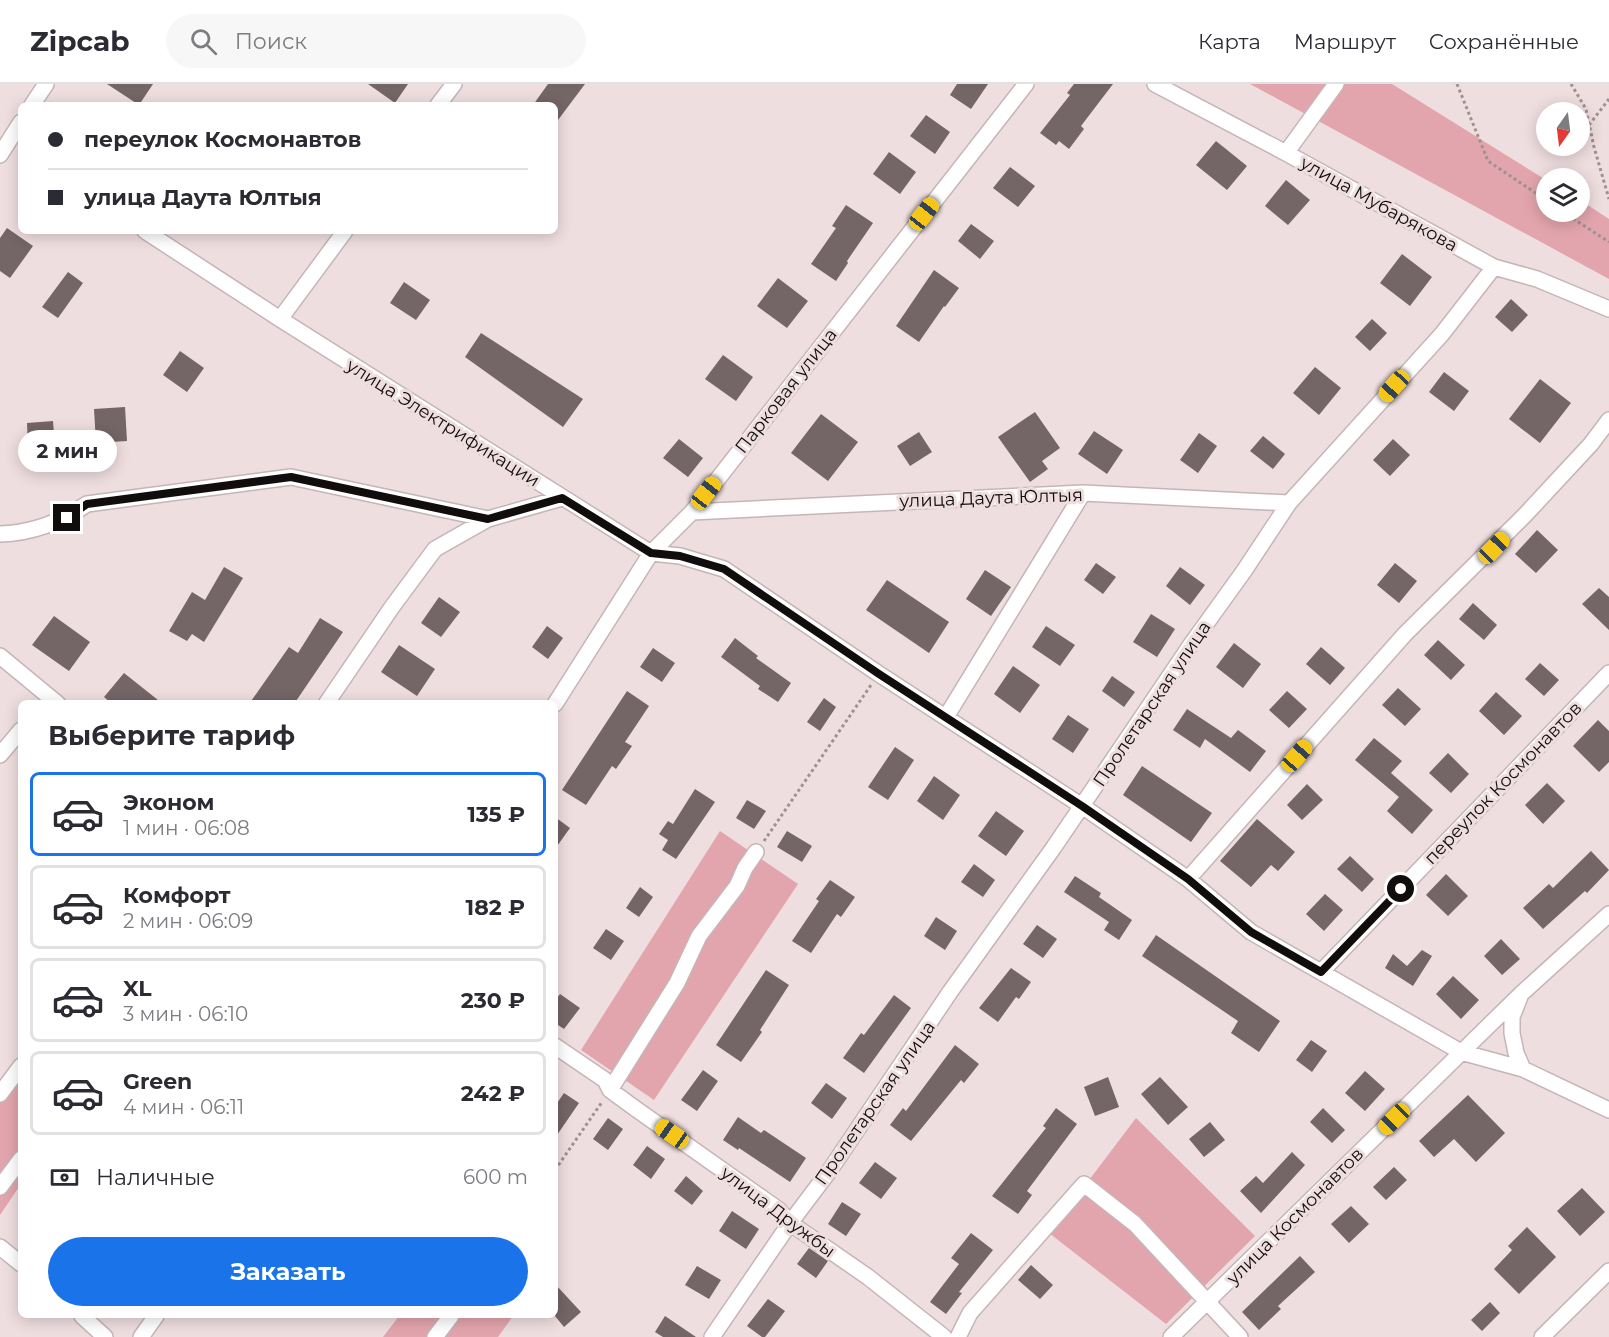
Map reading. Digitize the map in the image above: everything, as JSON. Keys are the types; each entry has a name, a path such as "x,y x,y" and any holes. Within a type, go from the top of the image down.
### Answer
{"street":[{"path":"34,102 46,84"},
{"path":"440,102 454,84"},
{"name":"Парковая улица","path":"558,700 651,553 692,512 1026,84"},
{"name":"улица Мубарякова","path":"1155,84 1494,267 1537,279 1609,309"},
{"path":"1286,153 1336,84"},
{"path":"7,146 18,128"},
{"name":"улица Электрификации","path":"150,234 280,320 651,553 680,556 724,569 879,674 1082,806 1188,879 1251,932 1461,1052 1523,1069 1609,1110"},
{"path":"280,320 343,234"},
{"name":"Пролетарская улица","path":"712,1337 790,1222 830,1170 950,992 1082,806 1289,503 1442,334 1494,267"},
{"path":"1188,879 1405,634 1526,515 1591,444 1609,420"},
{"path":"0,534 20,533 67,518 87,504 291,477 488,519"},
{"path":"945,717 1083,494"},
{"name":"улица Даута Юлтыя","path":"692,512 1083,494 1289,503"},
{"path":"329,700 435,549 488,519 562,498"},
{"path":"0,656 49,700"},
{"name":"переулок Космонавтов","path":"1321,972 1609,673"},
{"path":"0,755 18,734"},
{"path":"610,1090 676,983 699,936 737,886 756,852"},
{"name":"улица Космонавтов","path":"1171,1337 1521,994 1609,914"},
{"path":"1521,994 1512,1017 1512,1033 1516,1053 1523,1069"},
{"name":"улица Дружбы","path":"558,1048 605,1080 610,1090 779,1210 790,1222 868,1277 944,1337"},
{"path":"0,1094 18,1070"},
{"path":"0,1187 18,1163"},
{"path":"958,1337 970,1314 1084,1184 1135,1224 1240,1337"},
{"path":"0,1246 18,1261"},
{"path":"1542,1337 1609,1271"},
{"path":"84,1318 105,1337"},
{"path":"141,1337 155,1318"},
{"path":"435,1337 449,1318"}],"path":[{"path":"1457,84 1488,161 1536,193"},
{"path":"1571,84 1581,102"},
{"path":"1590,124 1609,99"},
{"path":"1590,129 1609,199"},
{"path":"1578,222 1609,242"},
{"path":"756,852 879,674"},
{"path":"558,1166 610,1090"}],"shaded area":[{"path":"1250,84 1392,84 1536,174 1536,222 1590,222 1590,207 1609,219 1609,279"},
{"path":"720,831 798,884 654,1100 581,1050"},
{"path":"18,1057 18,1188 0,1215 0,1080"},
{"path":"1136,1118 1255,1236 1166,1324 1049,1233"},
{"path":"397,1318 512,1318 498,1337 383,1337"}],"building":[{"path":"107,84 153,84 141,102 134,102"},
{"path":"368,84 408,84 394,102"},
{"path":"548,84 585,84 558,120 558,102 535,102"},
{"path":"957,84 988,84 971,109 950,95"},
{"path":"1074,84 1113,84 1081,126 1084,129 1069,149 1059,141 1056,145 1040,133 1070,95 1067,93"},
{"path":"926,115 950,132 935,154 910,136"},
{"path":"1216,141 1247,166 1227,190 1196,165"},
{"path":"889,152 916,172 900,194 873,174"},
{"path":"1010,167 1035,186 1018,207 993,188"},
{"path":"1286,180 1310,200 1288,225 1265,206"},
{"path":"846,205 873,223 836,281 811,264 836,228 832,226"},
{"path":"971,224 994,241 980,259 958,241"},
{"path":"7,228 33,246 10,278 0,271 0,238"},
{"path":"1402,254 1432,277 1410,306 1380,283"},
{"path":"934,270 959,288 919,342 896,326"},
{"path":"68,272 83,283 58,318 42,307"},
{"path":"778,278 808,301 787,328 757,306"},
{"path":"404,282 430,300 416,320 390,303"},
{"path":"1511,299 1528,315 1512,332 1495,317"},
{"path":"1372,319 1387,333 1370,351 1355,337"},
{"path":"481,333 583,399 563,427 465,357"},
{"path":"180,351 204,368 187,392 163,375"},
{"path":"723,355 753,377 736,401 705,379"},
{"path":"1315,367 1341,388 1319,415 1293,393"},
{"path":"1444,372 1469,391 1454,411 1429,392"},
{"path":"1540,379 1571,403 1540,443 1509,419"},
{"path":"125,407 127,441 96,443 94,409"},
{"path":"1035,412 1060,448 1042,461 1048,469 1030,482 998,437"},
{"path":"821,414 858,442 828,481 791,453"},
{"path":"53,421 55,446 28,448 27,423"},
{"path":"1094,431 1123,450 1107,474 1078,454"},
{"path":"919,432 932,452 910,466 897,446"},
{"path":"1199,433 1217,446 1198,473 1180,460"},
{"path":"1263,436 1285,454 1273,469 1250,451"},
{"path":"679,439 703,458 688,477 663,458"},
{"path":"1393,439 1410,455 1390,476 1373,460"},
{"path":"1537,530 1558,550 1536,573 1515,554"},
{"path":"1096,563 1116,577 1103,594 1084,580"},
{"path":"1395,563 1417,581 1399,603 1377,585"},
{"path":"224,567 243,578 204,642 192,634 187,641 169,631 192,592 205,600"},
{"path":"1180,567 1205,585 1190,605 1166,586"},
{"path":"985,570 1011,587 991,616 966,599"},
{"path":"887,580 949,622 929,653 866,610"},
{"path":"1599,588 1609,597 1609,630 1582,604"},
{"path":"439,597 460,612 441,637 421,623"},
{"path":"1473,603 1497,625 1484,640 1459,619"},
{"path":"1151,614 1175,629 1157,657 1133,642"},
{"path":"54,616 90,642 69,671 32,645"},
{"path":"320,618 343,632 297,700 252,700 289,647 298,653"},
{"path":"547,626 563,638 548,659 532,647"},
{"path":"1046,626 1075,645 1060,666 1032,647"},
{"path":"735,638 758,656 756,658 791,683 778,702 758,689 760,686 721,657"},
{"path":"1438,640 1465,665 1451,680 1424,655"},
{"path":"1234,643 1261,664 1243,688 1216,667"},
{"path":"399,645 435,669 417,696 381,672"},
{"path":"1321,647 1345,668 1330,685 1306,664"},
{"path":"653,648 675,663 662,682 640,667"},
{"path":"1540,663 1559,680 1544,696 1525,679"},
{"path":"1013,666 1040,685 1020,713 994,694"},
{"path":"124,673 158,700 107,700 104,697"},
{"path":"1112,676 1135,692 1124,707 1102,691"},
{"path":"1398,688 1421,709 1405,726 1382,705"},
{"path":"627,691 649,706 625,742 632,746 616,769 612,766 586,805 562,790"},
{"path":"1287,691 1307,709 1289,728 1269,710"},
{"path":"1496,692 1522,716 1504,735 1479,711"},
{"path":"824,698 836,707 820,731 807,722"},
{"path":"1187,709 1231,738 1238,730 1266,751 1250,772 1205,739 1200,748 1173,730"},
{"path":"1068,715 1089,729 1073,753 1052,739"},
{"path":"1598,720 1609,731 1609,762 1599,772 1573,746"},
{"path":"1374,738 1402,761 1391,773 1433,810 1412,834 1387,811 1399,797 1355,760"},
{"path":"895,747 914,760 888,800 868,787"},
{"path":"1448,753 1469,774 1451,793 1429,773"},
{"path":"1142,766 1212,813 1191,842 1123,795"},
{"path":"934,776 960,795 943,820 917,801"},
{"path":"1547,783 1565,801 1543,824 1525,805"},
{"path":"1307,784 1323,800 1302,820 1287,805"},
{"path":"695,789 715,802 676,859 662,850 668,840 659,834 668,821 673,824"},
{"path":"747,800 766,811 754,829 736,818"},
{"path":"996,811 1024,831 1006,856 978,836"},
{"path":"558,819 570,828 558,845"},
{"path":"1257,819 1295,852 1278,871 1271,865 1251,887 1220,861"},
{"path":"787,831 812,846 802,862 777,847"},
{"path":"1591,851 1609,870 1587,893 1585,891 1543,929 1523,908 1549,884 1553,888"},
{"path":"1350,856 1374,879 1362,892 1337,869"},
{"path":"974,864 995,880 983,897 961,882"},
{"path":"1446,874 1468,896 1448,916 1426,895"},
{"path":"1075,876 1101,893 1099,897 1132,920 1119,940 1104,930 1109,922 1064,892"},
{"path":"830,880 855,897 841,917 837,914 811,953 792,941 819,901 816,899"},
{"path":"640,887 653,897 639,917 626,908"},
{"path":"1325,894 1343,910 1324,931 1306,914"},
{"path":"936,917 957,931 945,950 924,936"},
{"path":"1037,925 1057,939 1043,958 1023,944"},
{"path":"606,929 624,941 611,960 593,948"},
{"path":"1156,935 1280,1021 1259,1052 1231,1033 1238,1021 1142,956"},
{"path":"1501,939 1520,959 1502,975 1484,956"},
{"path":"1422,950 1432,956 1413,986 1385,968 1393,954 1407,966"},
{"path":"1011,968 1031,982 1019,999 1016,997 998,1022 979,1008"},
{"path":"766,970 789,985 760,1030 762,1032 741,1062 716,1045"},
{"path":"1453,976 1479,1000 1461,1019 1436,994"},
{"path":"560,994 580,1008 564,1029 558,1025 558,997"},
{"path":"894,995 911,1008 864,1073 843,1058 861,1033 864,1035"},
{"path":"1311,1040 1327,1051 1312,1072 1296,1060"},
{"path":"955,1045 979,1064 964,1083 961,1080 911,1141 890,1125 903,1108 906,1111"},
{"path":"703,1070 718,1081 697,1111 681,1100"},
{"path":"1365,1071 1385,1089 1365,1111 1345,1093"},
{"path":"1108,1077 1119,1107 1095,1116 1084,1087"},
{"path":"1160,1077 1188,1107 1168,1125 1141,1094"},
{"path":"826,1083 847,1098 832,1119 811,1103"},
{"path":"564,1093 579,1103 558,1134 558,1102"},
{"path":"1468,1095 1505,1133 1476,1162 1454,1139 1434,1157 1419,1141"},
{"path":"1056,1108 1077,1124 1027,1191 1032,1195 1018,1214 992,1196 1046,1128 1043,1126"},
{"path":"1323,1108 1345,1130 1332,1143 1310,1122"},
{"path":"738,1117 761,1133 764,1130 806,1158 790,1182 723,1140"},
{"path":"608,1118 623,1129 608,1150 593,1139"},
{"path":"1210,1122 1225,1140 1204,1157 1189,1139"},
{"path":"647,1146 665,1159 651,1179 633,1165"},
{"path":"1292,1152 1305,1165 1261,1213 1240,1191 1256,1176 1263,1183"},
{"path":"875,1162 897,1178 881,1199 859,1183"},
{"path":"1394,1167 1407,1180 1386,1200 1373,1187"},
{"path":"686,1176 703,1191 692,1205 674,1191"},
{"path":"1582,1188 1605,1212 1580,1236 1557,1211"},
{"path":"842,1202 861,1214 846,1236 828,1224"},
{"path":"1351,1206 1369,1224 1349,1243 1331,1224"},
{"path":"732,1211 759,1229 746,1249 719,1231"},
{"path":"1527,1227 1556,1257 1519,1294 1494,1269 1512,1250 1508,1246"},
{"path":"971,1233 993,1250 959,1292 962,1293 946,1314 930,1302 959,1264 951,1258"},
{"path":"809,1248 828,1261 816,1278 797,1264"},
{"path":"1300,1256 1315,1272 1278,1306 1281,1309 1259,1330 1242,1312"},
{"path":"1031,1265 1053,1285 1040,1299 1018,1280"},
{"path":"697,1266 721,1280 709,1299 685,1285"},
{"path":"558,1287 581,1312 564,1327 557,1318"},
{"path":"768,1299 785,1311 765,1337 762,1337 747,1326"},
{"path":"1490,1302 1500,1313 1482,1331 1471,1320"},
{"path":"665,1316 696,1337 663,1337 655,1332"}],"route":[{"path":"67,518 87,504 291,477 488,519 562,498 651,553 680,556 724,569 879,674 1082,806 1188,879 1251,932 1321,972 1401,889"}]}
